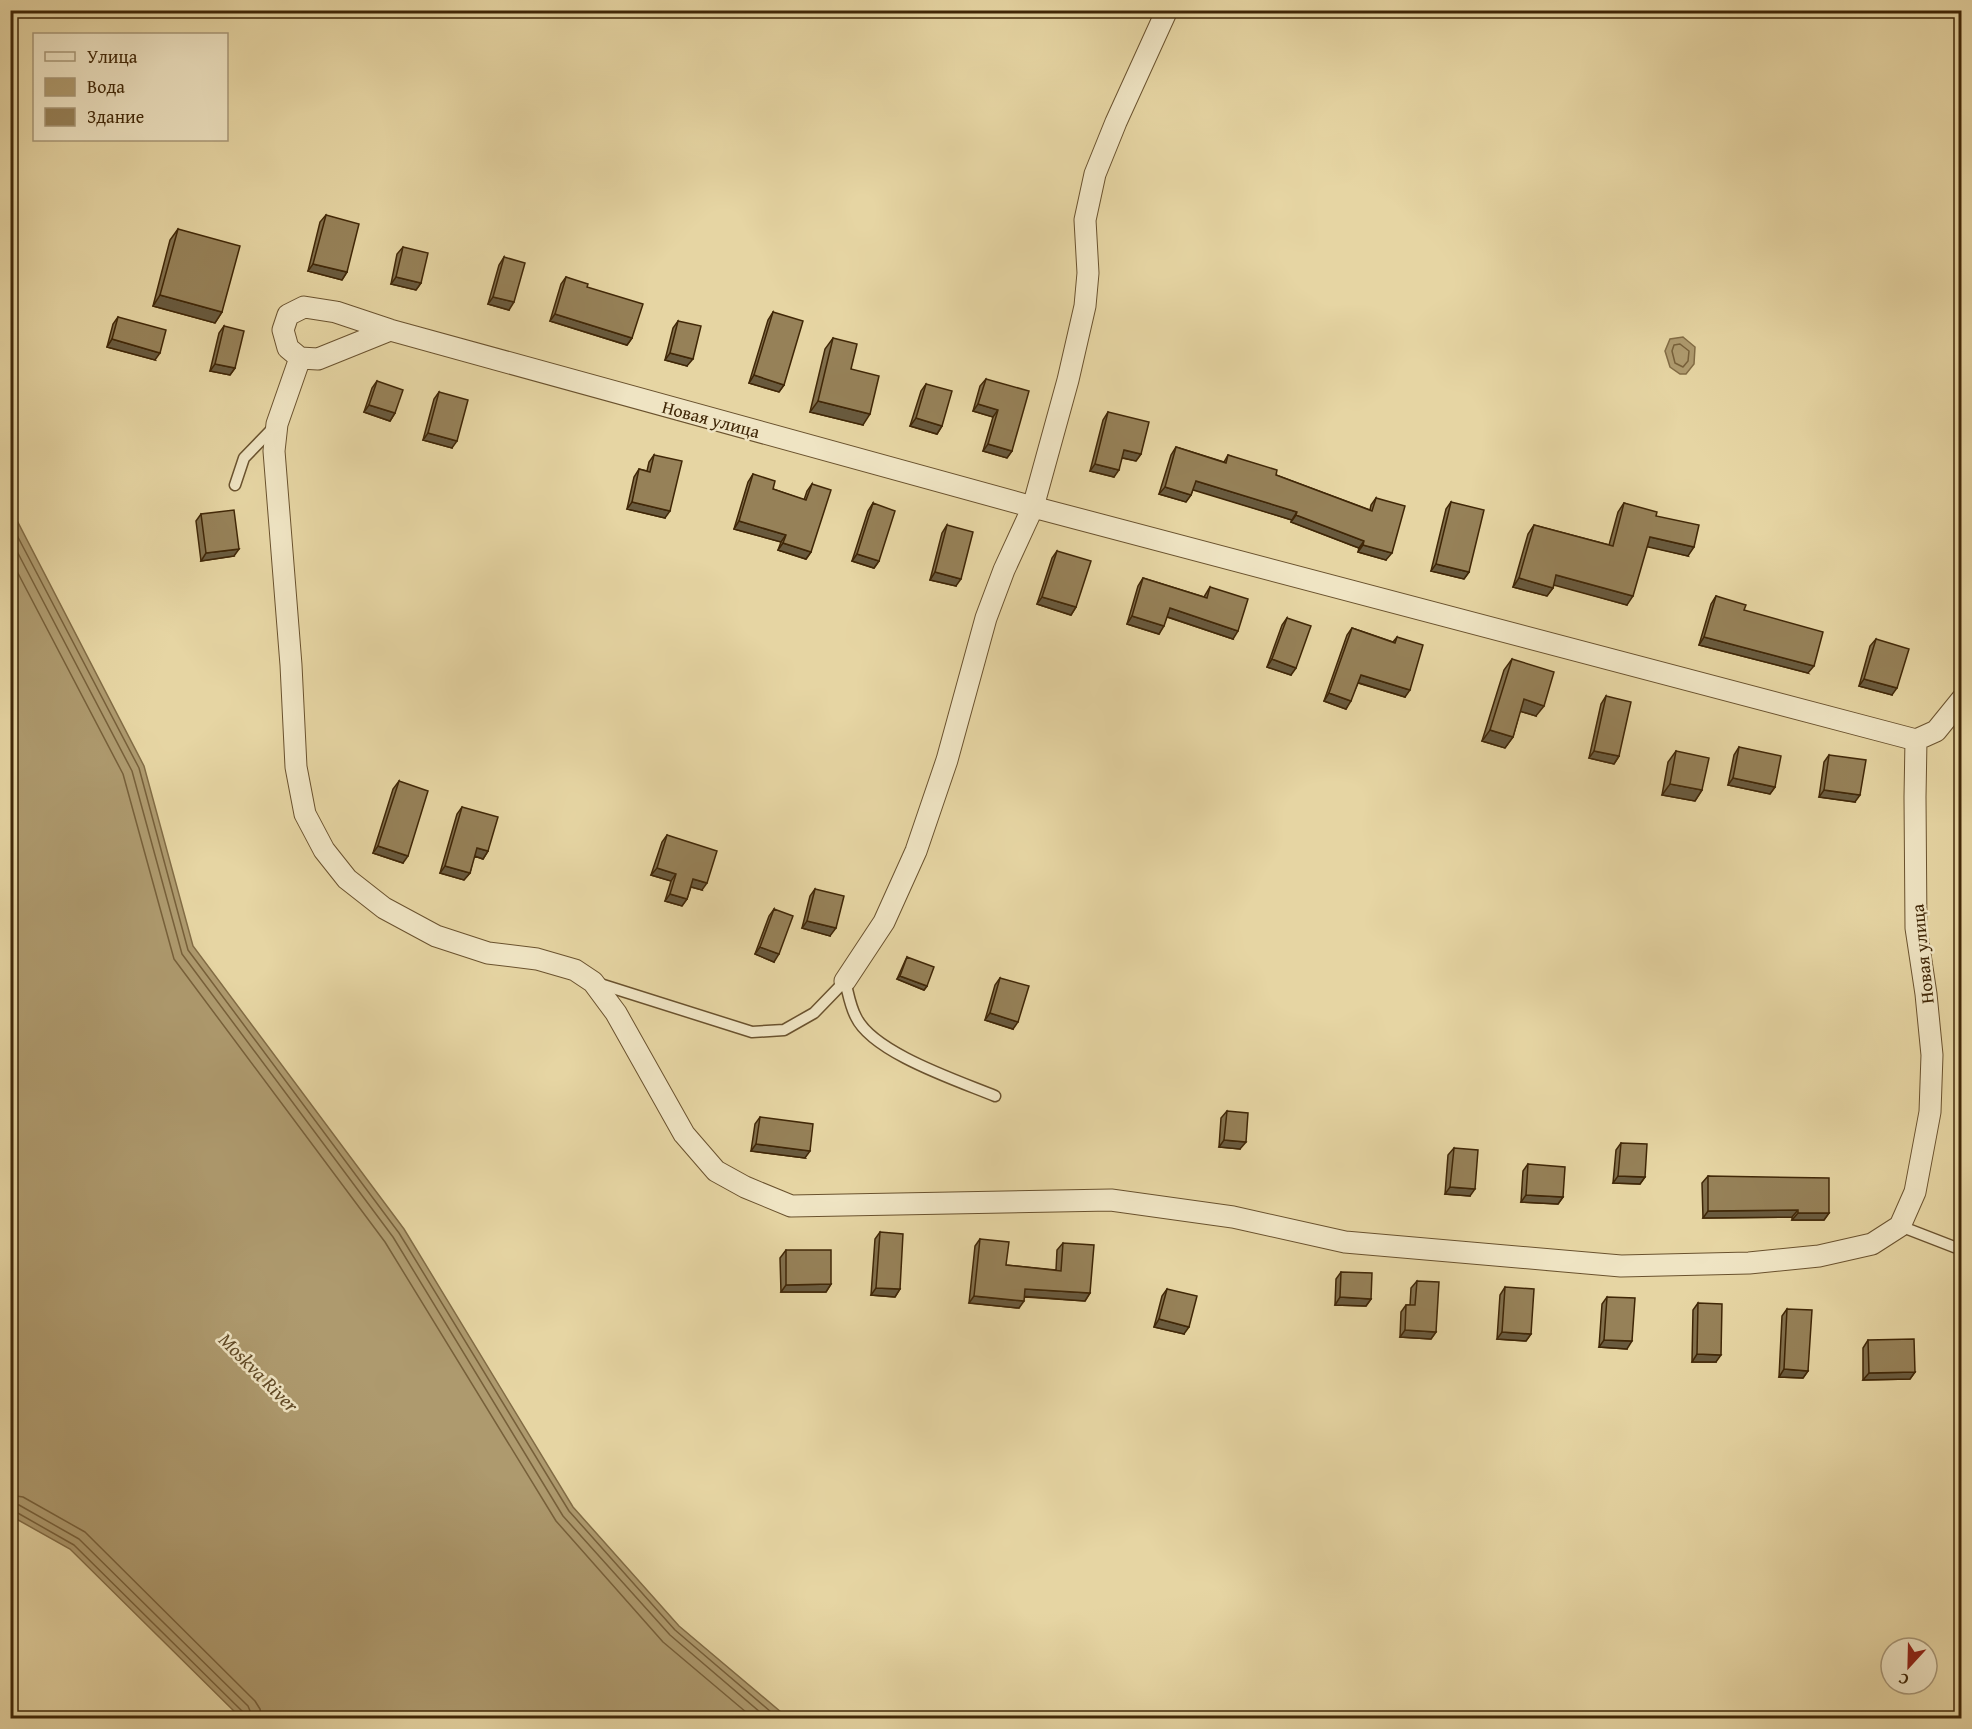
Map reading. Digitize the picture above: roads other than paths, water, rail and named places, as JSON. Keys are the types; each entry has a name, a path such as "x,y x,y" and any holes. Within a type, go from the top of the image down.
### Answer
{"street":[{"path":"845,981 884,922 916,850 947,760 986,618 1004,570 1033,507 1068,380 1085,306 1088,273 1085,220 1095,174 1167,10"},
{"name":"Новая улица","path":"300,358 288,348 283,330 288,315 304,307 336,312 390,330 1033,507 1916,740 1916,928 1932,1055 1930,1112 1915,1192 1900,1226"},
{"path":"390,330 318,359 300,358 277,424 274,451 291,665 296,767 305,814 324,850 347,879 384,908 436,936 488,953 537,959 575,970 593,982 616,1013 684,1134 716,1171 745,1187 791,1206 1112,1200 1233,1217 1345,1242 1621,1266 1749,1263 1819,1256 1872,1244 1900,1226"},
{"path":"1916,740 1936,730 1962,699"}],"lane":[{"path":"235,485 244,458 277,424"},
{"path":"593,982 752,1032 784,1030 814,1013 845,981 856,1018 874,1038 906,1058 995,1096"},
{"path":"1900,1226 1962,1250"}],"water":[{"path":"1683,337 1695,347 1694,364 1686,374 1680,374 1670,367 1665,351 1670,339"},
{"name":"Moskva River","path":"10,507 144,766 193,946 404,1229 573,1507 679,1626 788,1718 241,1718 70,1549 11,1516"}]}
